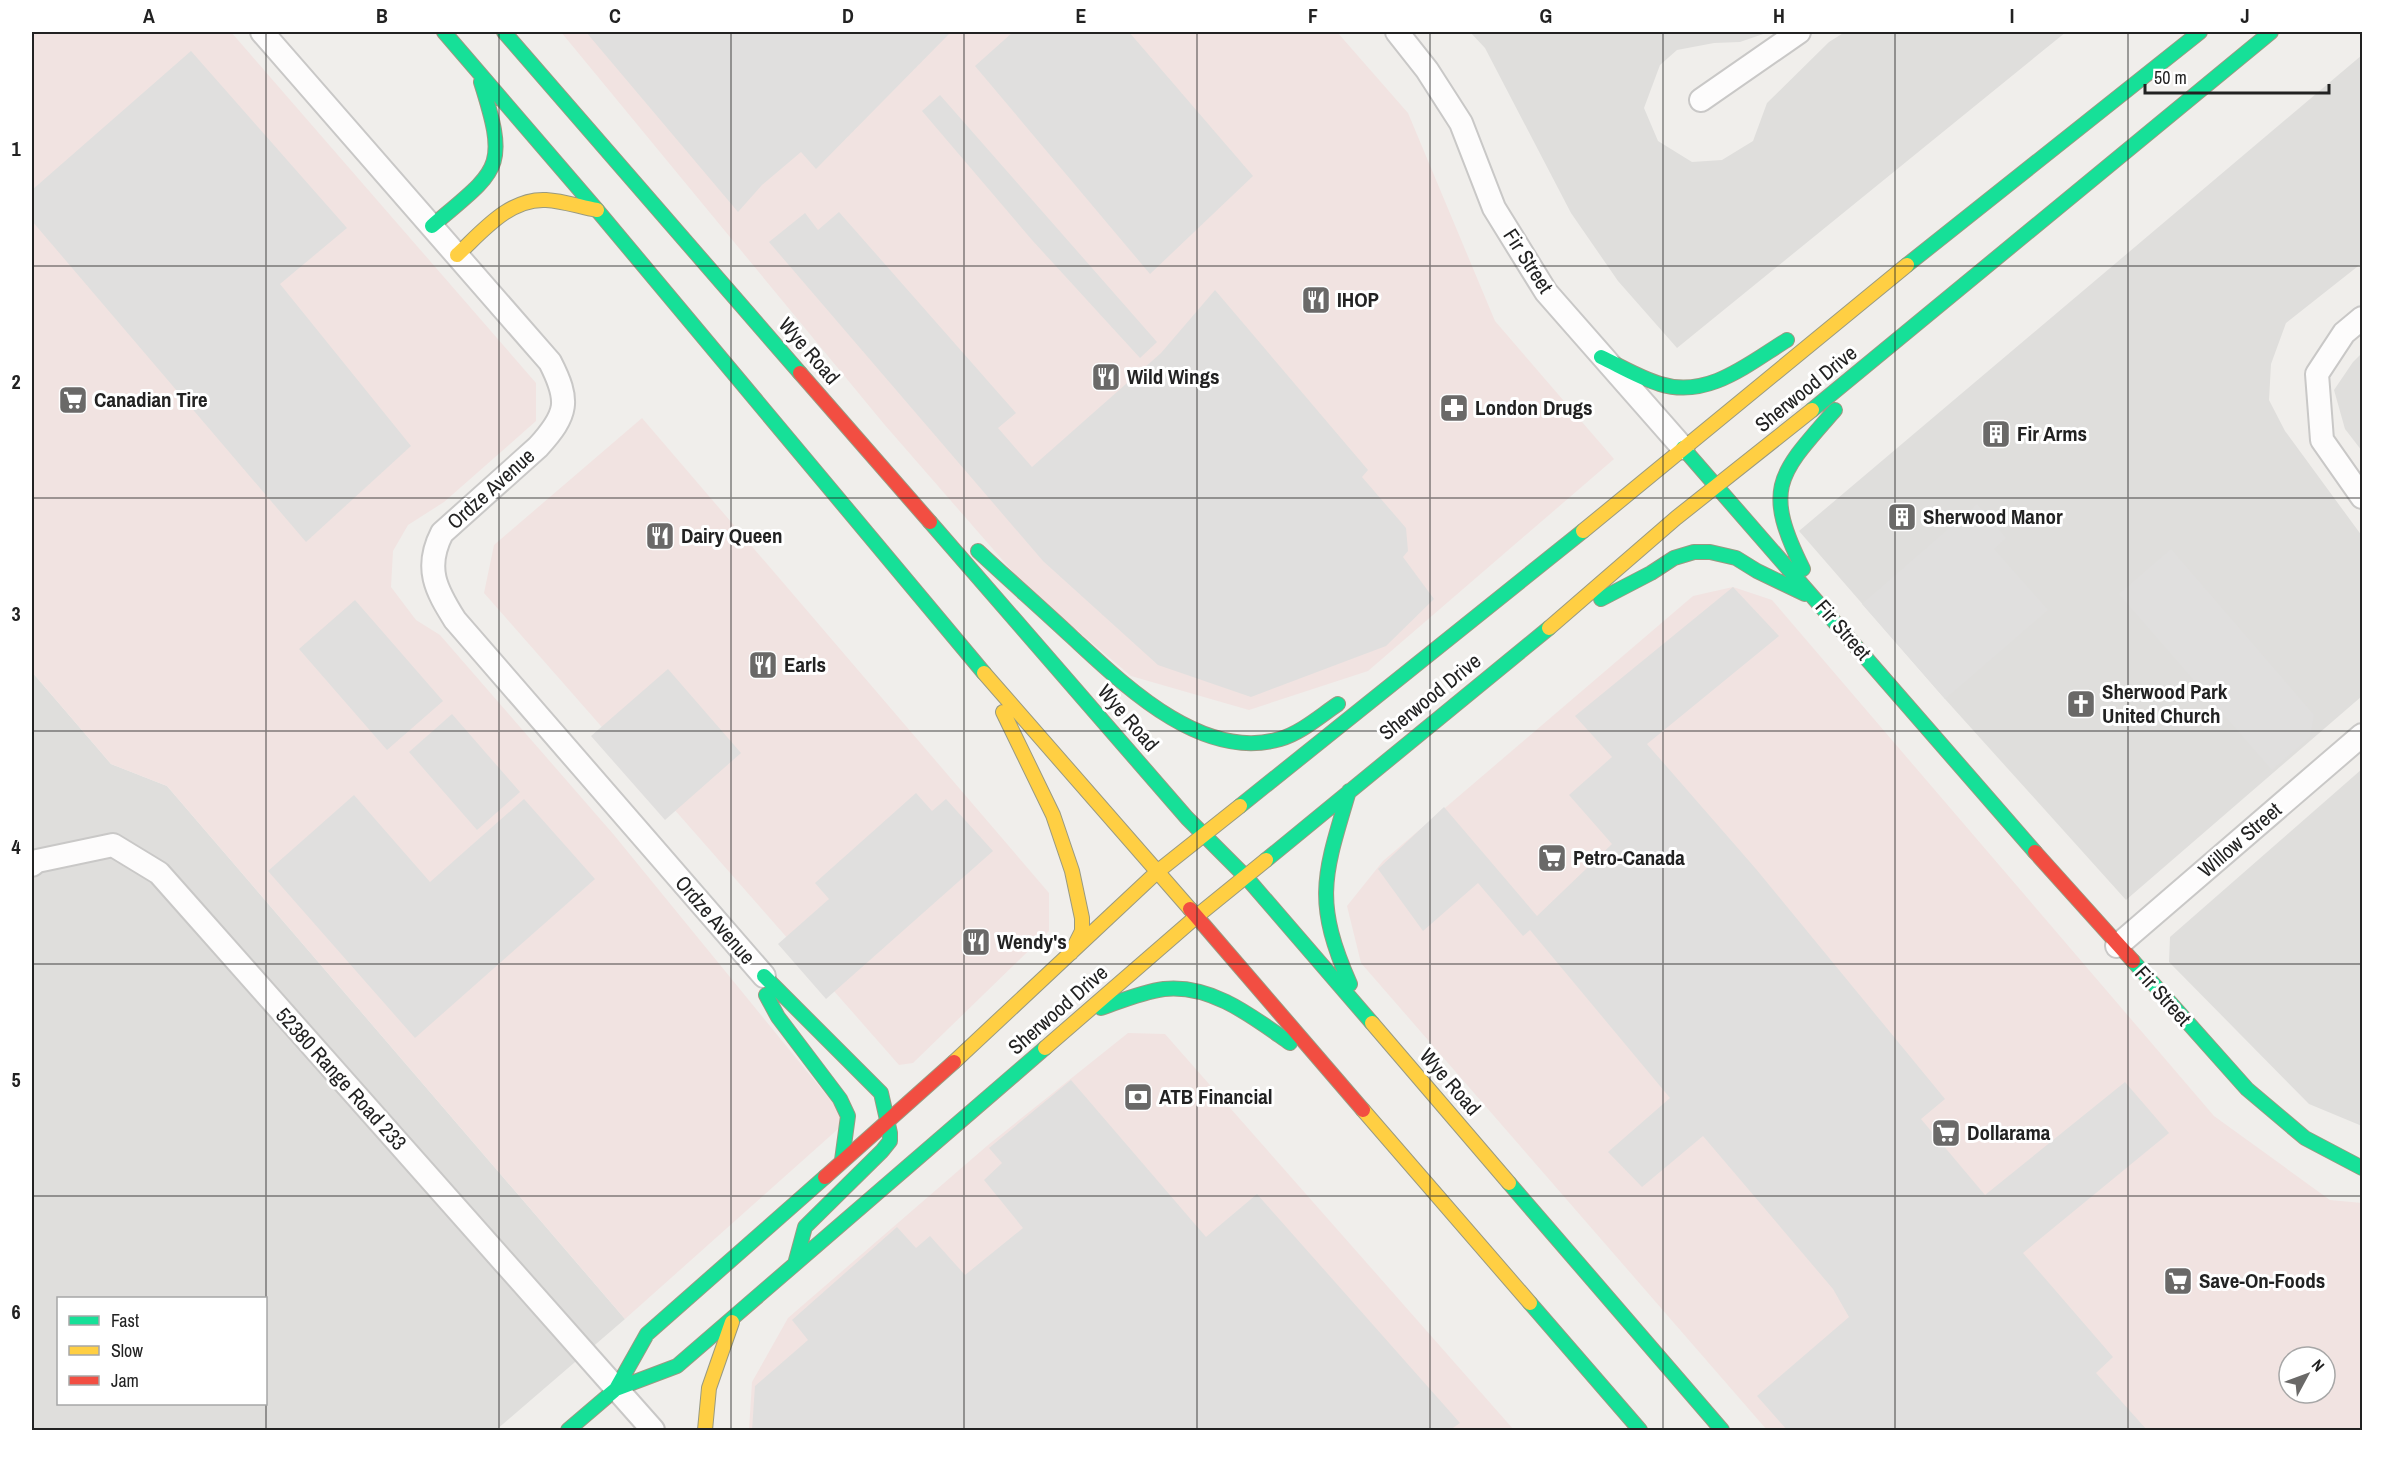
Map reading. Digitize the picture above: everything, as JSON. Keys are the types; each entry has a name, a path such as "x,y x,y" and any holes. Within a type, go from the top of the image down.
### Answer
{"main road":[{"path":"444,32 597,210 984,672 1640,1431"},
{"name":"Wye Road","path":"504,32 1203,836 1246,877 1722,1431"},
{"name":"Sherwood Drive","path":"568,1431 616,1389 647,1334 888,1120 1157,873 1495,604 1898,272 2200,32"},
{"name":"Sherwood Drive","path":"616,1389 677,1366 1197,916 1554,624 1676,518 1879,357 2271,32"},
{"path":"432,226 489,175 496,161 495,132 479,72"},
{"path":"457,255 508,211 520,204 539,199 597,210"},
{"path":"1601,357 1660,384 1688,389 1697,388 1724,378 1898,272"},
{"path":"1817,599 1792,546 1780,513 1779,493 1788,468 1879,357"},
{"path":"864,446 1139,699 1168,717 1216,739 1239,743 1272,741 1288,736 1352,696"},
{"name":"Fir Street","path":"1683,448 1817,599 2117,946 2210,1049 2255,1096 2305,1138 2362,1168"},
{"path":"1554,624 1651,573 1674,558 1694,552 1710,552 1736,558 1757,571 1817,599"},
{"path":"1407,654 1425,640 1495,604"},
{"path":"984,672 1053,815 1066,850 1082,918 1082,931 1070,954"},
{"path":"1350,791 1328,866 1324,904 1332,942 1361,1010"},
{"path":"764,976 881,1093 888,1120 890,1141 805,1227 795,1264"},
{"path":"764,976 766,996 777,1017 840,1099 848,1116 842,1160"},
{"path":"1086,1013 1138,995 1166,990 1191,991 1229,1004 1256,1019 1330,1072"},
{"path":"705,1431 705,1407 711,1380 722,1345 734,1318"}],"street":[{"name":"Ordze Avenue","path":"262,32 550,362 559,380 564,402 561,415 552,432 442,533 434,549 433,570 438,594 455,620 764,976"},
{"name":"Fir Street","path":"1397,32 1427,70 1461,123 1494,208 1524,260 1546,292 1683,448"},
{"path":"1701,100 1799,32"},
{"path":"2362,318 2344,333 2317,374 2322,440 2362,497"},
{"name":"Willow Street","path":"2117,946 2362,735"},
{"name":"52380 Range Road 233","path":"32,865 37,861 113,845 159,873 652,1431"}],"shaded area":[{"path":"32,32 231,32 536,383 536,421 444,502 408,525 393,551 391,587 416,620 440,635 614,835 841,1113 838,1129 625,1319 167,786 111,764 32,672"},
{"path":"561,32 1337,32 1408,113 1495,321 1614,459 1368,671 1249,710 1131,676 1026,587 884,424"},
{"path":"586,32 951,32 816,169 801,152 762,185 738,212"},
{"path":"1013,32 1129,32 1253,176 1150,274 975,66"},
{"path":"1470,32 1769,32 1740,42 1714,43 1677,50 1660,65 1644,108 1658,141 1692,162 1722,160 1753,141 1767,103 1829,42 1845,32 2066,32 1677,348 1618,281 1571,213 1485,48"},
{"path":"191,51 347,228 280,284 411,446 306,542 32,221 32,190"},
{"path":"2362,55 2362,263 2286,323 2271,364 2269,400 2285,431 2362,536 2362,696 2126,900 1945,699 1799,531"},
{"path":"940,95 1157,342 1140,358 1032,240 922,111"},
{"path":"839,212 1016,413 998,428 1032,467 1161,353 1215,290 1368,470 1362,477 1406,528 1408,551 1403,557 1434,599 1386,646 1251,697 1158,665 1043,561 769,242 805,213 818,230"},
{"path":"2362,353 2362,451 2345,429 2334,390"},
{"path":"642,418 1049,893 1049,931 913,1063 899,1065 484,593 494,545"},
{"path":"1977,504 2006,538 1994,549 2048,610 1945,699 1862,604"},
{"path":"2171,549 2314,715 2310,737 2272,770 2119,594"},
{"path":"1733,587 1772,600 2214,1116 2330,1200 2362,1203 2362,1430 1767,1430 1361,963 1347,906 1383,861 1693,596"},
{"path":"1733,587 1779,636 1647,744 1756,869 1945,1099 1921,1119 1985,1195 2125,1082 2169,1133 2023,1253 2113,1357 2096,1373 2147,1430 1787,1430 1757,1396 1849,1317 1833,1289 1703,1136 1642,1187 1608,1152 1670,1098 1530,930 1523,936 1478,883 1423,931 1378,869 1444,807 1537,916 1612,844 1569,795 1612,757 1575,716"},
{"path":"355,600 443,701 387,750 299,649"},
{"path":"668,669 741,753 665,820 591,736"},
{"path":"32,672 111,764 167,786 625,1319 496,1430 32,1430"},
{"path":"452,714 520,792 477,830 409,752"},
{"path":"2362,769 2362,1126 2309,1104 2169,962 2170,937"},
{"path":"916,793 932,811 946,799 993,851 826,999 778,944 829,899 815,883"},
{"path":"354,795 430,882 524,799 595,879 415,1038 268,871"},
{"path":"1128,1033 1165,1034 1514,1430 749,1430 752,1382 788,1318 988,1145"},
{"path":"1071,1080 1206,1237 1257,1194 1460,1423 1450,1430 752,1430 755,1386 808,1340 792,1320 897,1227 916,1248 930,1236 965,1275 1023,1228 984,1180 1002,1163 989,1148"}],"traffic: fast":[{"path":"444,32 597,210 984,673"},
{"path":"504,32 800,373"},
{"path":"1907,265 2200,32"},
{"path":"1812,410 2271,32"},
{"path":"432,226 472,192 492,166 495,134 481,82"},
{"path":"1601,357 1660,384 1695,387 1727,377 1787,340"},
{"path":"1803,569 1783,519 1780,500 1783,483 1789,467 1801,450 1835,410"},
{"path":"1683,448 2035,852"},
{"path":"930,522 1187,818 1246,877 1372,1023"},
{"path":"1240,806 1583,531"},
{"path":"978,551 1115,676 1166,715 1194,729 1222,740 1251,743 1280,739 1303,728 1338,704"},
{"path":"1601,599 1651,573 1674,558 1694,552 1710,552 1736,558 1757,571 1805,594"},
{"path":"1266,860 1549,628"},
{"path":"1349,791 1333,845 1326,888 1331,930 1350,984"},
{"path":"2133,961 2247,1089 2305,1138 2362,1168"},
{"path":"764,976 881,1093 890,1133 890,1141 882,1151 805,1227 795,1264"},
{"path":"1101,1008 1140,994 1164,989 1199,992 1231,1004 1290,1043"},
{"path":"766,995 778,1017 840,1099 848,1116 842,1160"},
{"path":"616,1389 677,1366 1045,1048"},
{"path":"568,1430 616,1389 647,1334 825,1177"},
{"path":"1509,1183 1722,1430"},
{"path":"1530,1303 1640,1430"}],"traffic: slow":[{"path":"457,255 497,218 520,205 546,200 597,210"},
{"path":"1583,531 1907,265"},
{"path":"1549,628 1676,518 1812,410"},
{"path":"984,673 1190,909"},
{"path":"1003,712 1053,815 1072,871 1082,918 1082,931 1071,953"},
{"path":"954,1062 1157,872 1240,806"},
{"path":"1045,1048 1197,916 1266,860"},
{"path":"1372,1023 1509,1183"},
{"path":"1363,1110 1530,1303"},
{"path":"705,1430 709,1388 732,1322"}],"traffic: jam":[{"path":"800,373 930,522"},
{"path":"2035,852 2133,961"},
{"path":"1190,909 1363,1110"},
{"path":"825,1177 954,1062"}],"place":[{"name":"IHOP","path":"1316,300"},
{"name":"Wild Wings","path":"1106,377"},
{"name":"Canadian Tire","path":"73,400"},
{"name":"London Drugs","path":"1454,408"},
{"name":"Fir Arms","path":"1996,434"},
{"name":"Sherwood Manor","path":"1902,517"},
{"name":"Dairy Queen","path":"660,536"},
{"name":"Earls","path":"763,665"},
{"name":"Sherwood Park United Church","path":"2081,704"},
{"name":"Petro-Canada","path":"1552,858"},
{"name":"Wendy's","path":"976,942"},
{"name":"ATB Financial","path":"1138,1097"},
{"name":"Dollarama","path":"1946,1133"},
{"name":"Save-On-Foods","path":"2178,1281"}]}
